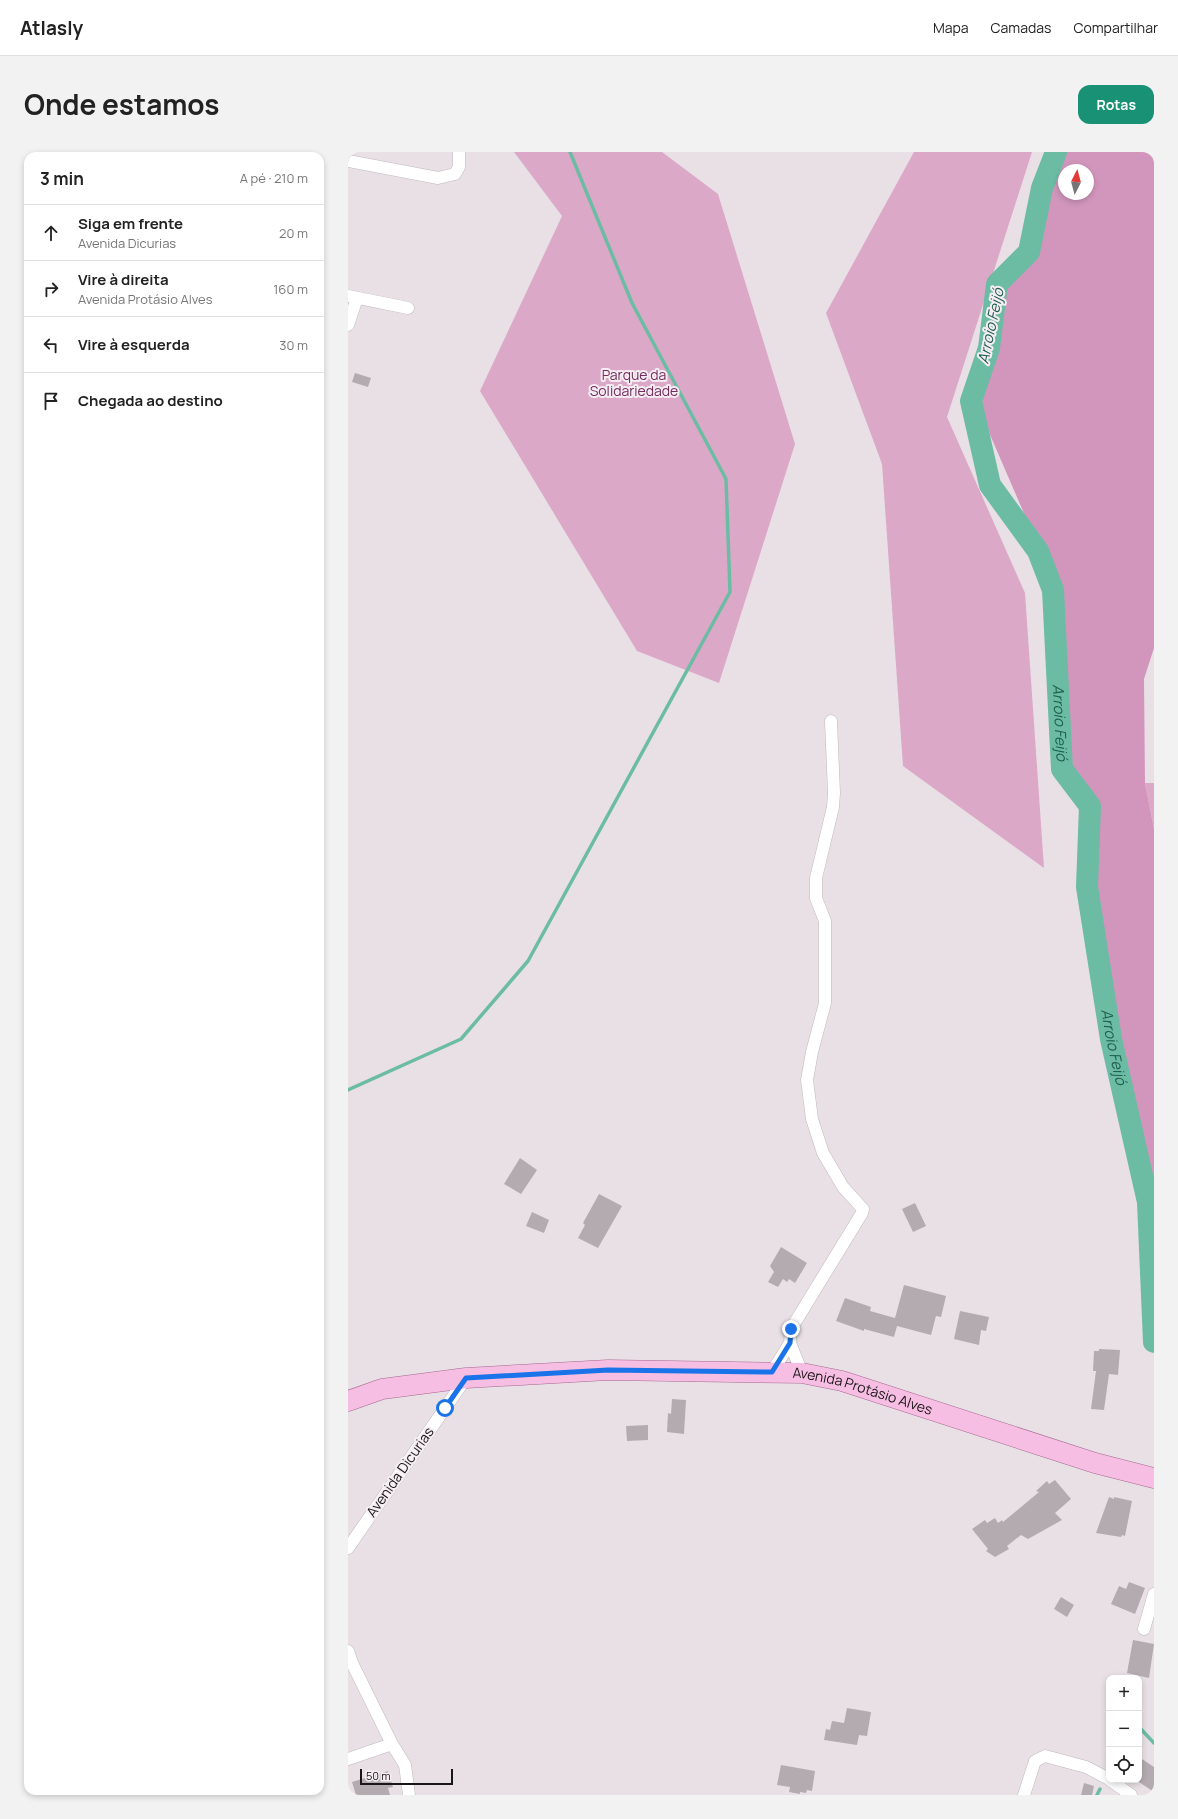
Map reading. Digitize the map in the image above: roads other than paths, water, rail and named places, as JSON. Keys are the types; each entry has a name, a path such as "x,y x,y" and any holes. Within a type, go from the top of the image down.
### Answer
{"main road":[{"name":"Avenida Protásio Alves","path":"348,1401 382,1390 466,1378 608,1370 802,1373 842,1381 1095,1463 1154,1478"}],"street":[{"path":"348,161 438,178 455,174 459,167 459,152"},
{"path":"348,325 353,297 408,308"},
{"path":"802,1373 790,1343 791,1329 862,1213 863,1209 843,1188 823,1153 812,1119 807,1080 812,1052 826,1003 825,921 816,898 816,878 833,807 834,793 831,721"},
{"path":"772,1372 790,1343"},
{"name":"Avenida Dicurias","path":"348,1548 466,1378"},
{"path":"1144,1629 1154,1594"},
{"path":"348,1651 352,1663 392,1744 405,1765 408,1795"},
{"path":"348,1759 392,1744"},
{"path":"1024,1795 1035,1761 1045,1756 1086,1767 1106,1778"},
{"path":"1114,1783 1131,1795"}],"waterway":[{"path":"348,1090 461,1039 528,961 730,592 726,479 632,303 570,152"},
{"name":"Arroio Feijó","path":"1056,152 1042,188 1029,252 997,284 989,348 971,401 990,485 1038,551 1053,590 1062,769 1090,806 1087,887 1111,1039 1148,1202 1154,1342"},
{"path":"1142,1730 1154,1743"},
{"path":"1097,1795 1100,1789"}],"park label":[{"name":"Parque da Solidariedade","path":"634,384"}]}
